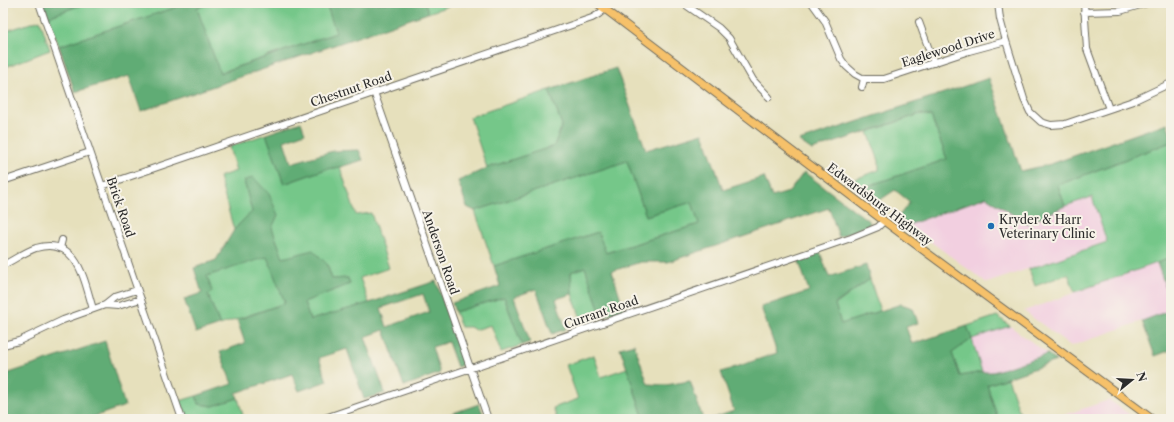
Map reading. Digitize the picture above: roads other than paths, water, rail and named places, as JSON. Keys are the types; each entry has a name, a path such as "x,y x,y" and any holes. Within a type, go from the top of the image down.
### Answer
{"main road":[{"name":"Edwardsburg Highway","path":"597,3 884,221 1152,419"}],"street":[{"name":"Brick Road","path":"39,3 182,419"},
{"path":"683,3 724,33 738,51 753,80 769,97"},
{"path":"812,3 825,21 840,60 855,74 864,79 862,87"},
{"path":"998,3 1000,19 1006,41"},
{"path":"1084,3 1087,50 1109,109"},
{"path":"1084,12 1120,11 1147,3"},
{"name":"Chestnut Road","path":"102,186 592,18 605,9"},
{"path":"919,22 934,63"},
{"name":"Eaglewood Drive","path":"864,79 884,80 969,51 1006,41 1027,107 1030,112 1041,122"},
{"path":"1037,128 1041,122 1051,125 1065,124 1133,101 1171,83"},
{"name":"Anderson Road","path":"374,92 488,419"},
{"path":"3,182 90,152"},
{"name":"Currant Road","path":"322,419 851,238 878,227 884,221"},
{"path":"60,248 62,240"},
{"path":"3,265 37,248 50,246 60,248 71,255 77,262 93,309"},
{"path":"3,346 19,341 63,320 105,305 115,297 137,290"},
{"path":"105,305 118,306 140,299"}],"place":[{"name":"Kryder & Harr Veterinary Clinic","path":"991,226"}]}
